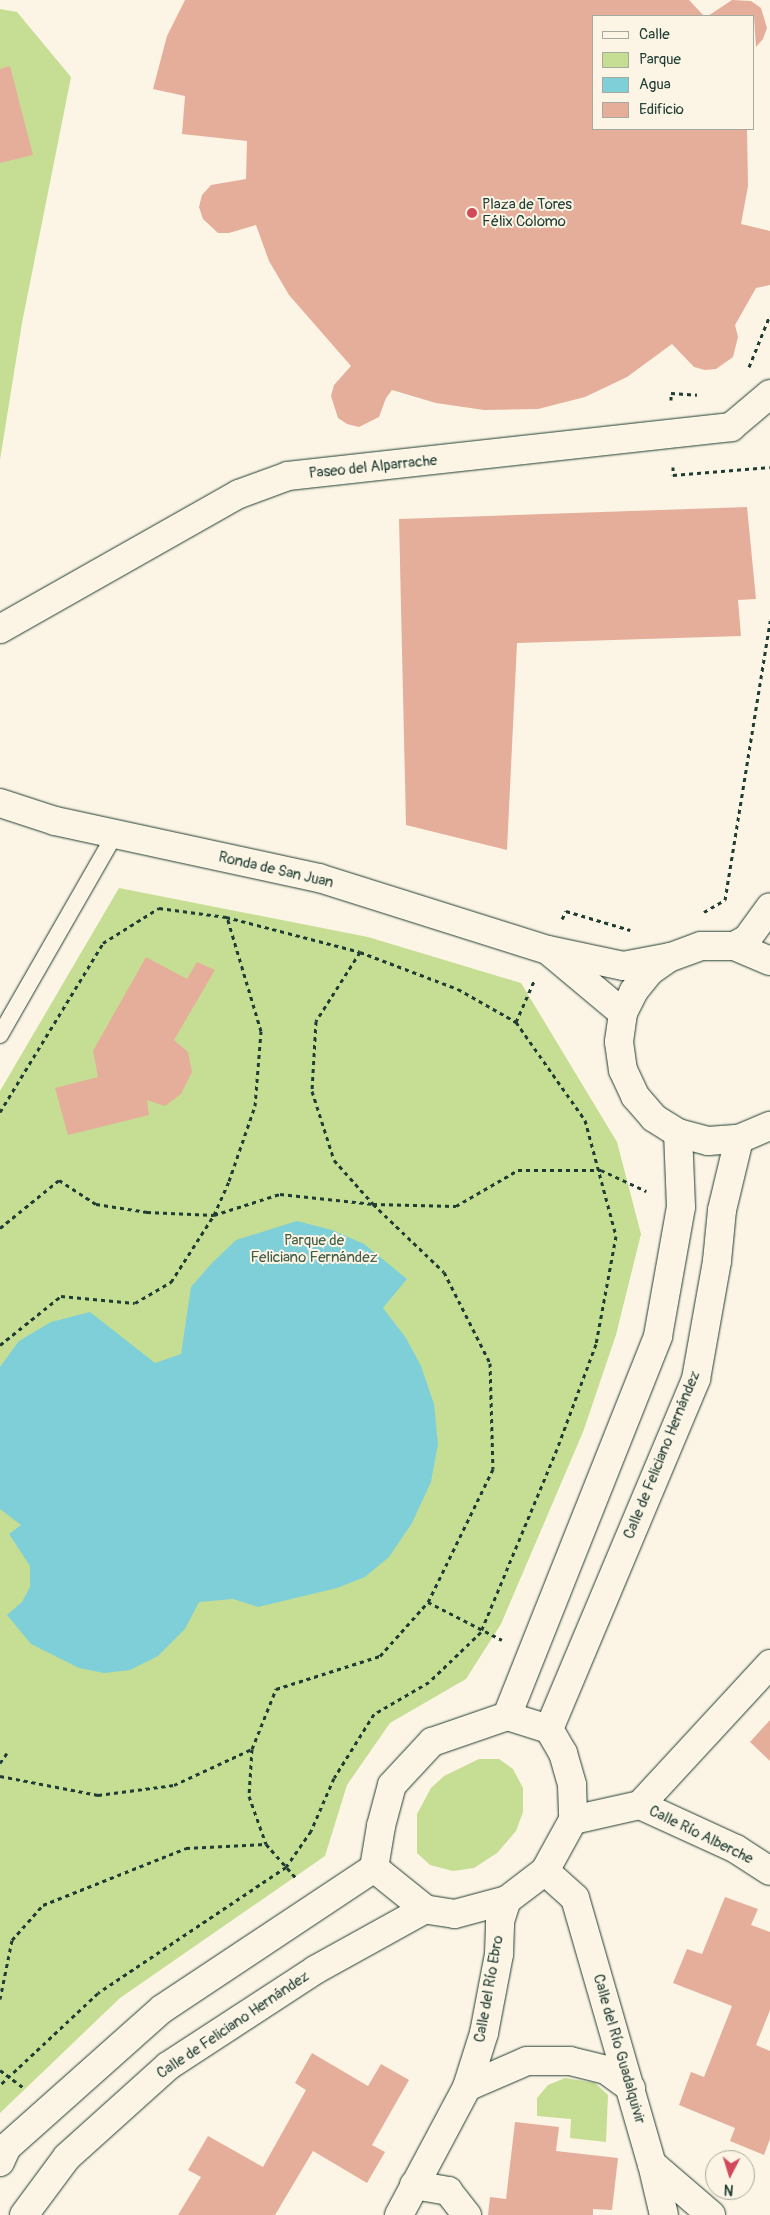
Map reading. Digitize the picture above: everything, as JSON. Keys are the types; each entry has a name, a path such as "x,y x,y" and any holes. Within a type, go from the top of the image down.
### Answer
{"street":[{"name":"Paseo del Alparrache","path":"0,629 239,494 288,476 731,426 770,394"},
{"name":"Ronda de San Juan","path":"0,803 56,821 319,878 548,950 623,966 670,957"},
{"path":"734,946 747,939 770,907"},
{"path":"770,961 734,946 701,946 670,957 650,971 634,991 624,1013 619,1042 627,1079 635,1096 654,1118 678,1133 708,1141 739,1139 770,1126"},
{"name":"Ronda de San Juan","path":"548,950 624,1013"},
{"path":"507,1716 530,1652 658,1336 681,1207 678,1133"},
{"name":"Calle de Feliciano Hernández","path":"549,1729 696,1379 717,1261 722,1210 739,1139"},
{"path":"640,1805 770,1664"},
{"path":"0,2162 6,2147 162,2009 374,1868 381,1826 392,1786 432,1742 507,1716 549,1729 564,1753 572,1785 573,1820 545,1871 507,1900 454,1914 425,1909 374,1868"},
{"name":"Calle Río Alberche","path":"573,1820 640,1805 736,1849 770,1871"},
{"name":"Calle del Río Guadalquivir","path":"545,1871 575,1898 631,2088 664,2215"},
{"name":"Calle del Río Ebro","path":"398,2215 467,2087 484,2033 499,1954 500,1921 507,1900"},
{"name":"Calle de Feliciano Hernández","path":"24,2215 66,2157 168,2066 315,1970 425,1909"},
{"path":"467,2087 527,2060 553,2060 570,2061 606,2070 631,2088"},
{"path":"652,2164 712,2215"},
{"path":"414,2185 448,2191 467,2215"}],"lane":[{"path":"0,1035 6,1010 115,834"}],"path":[{"path":"699,914 725,900 770,621"},
{"path":"0,1112 103,943 159,908 226,917 360,952 458,989 516,1022 585,1120 601,1170 616,1236 596,1344 557,1449 481,1632 429,1682 374,1714 334,1778 311,1831 286,1867 98,1993 0,2085"},
{"path":"516,1022 566,911 633,931"},
{"path":"0,1345 61,1296 135,1303 171,1282 214,1215 229,1181 255,1106 261,1031 226,917"},
{"path":"301,1882 266,1844 249,1796 252,1749 276,1689 380,1656 428,1602 493,1469 490,1363 444,1272 373,1204 334,1160 312,1091 316,1021 360,952"},
{"path":"0,1228 58,1180 96,1204 147,1212 214,1215 280,1194 373,1204 456,1206 518,1170 601,1170"},
{"path":"428,1602 481,1632 530,1652"},
{"path":"0,1776 98,1795 174,1785 252,1749"},
{"path":"0,1763 7,1753"},
{"path":"0,1999 12,1940 43,1905 186,1848 266,1844"},
{"path":"0,2070 31,2093"}],"green space":[{"path":"0,9 17,12 71,77 22,323 0,460"},
{"name":"Parque de Feliciano Fernández","path":"119,888 368,937 521,983 617,1142 641,1234 616,1335 583,1432 501,1624 466,1679 390,1723 347,1785 325,1856 120,1998 0,2113 0,1091"},
{"path":"479,1759 499,1759 513,1769 523,1788 523,1812 516,1831 497,1853 474,1868 453,1871 430,1865 417,1853 417,1814 431,1788 444,1776"},
{"path":"565,2078 595,2083 608,2095 606,2142 570,2138 571,2119 537,2116 537,2098 548,2085"}],"water":[{"path":"297,1221 332,1230 364,1244 407,1279 383,1308 406,1338 421,1366 434,1404 438,1444 431,1482 412,1523 389,1557 365,1577 337,1588 258,1607 233,1599 199,1602 185,1629 158,1656 130,1670 104,1673 79,1668 31,1644 7,1615 22,1602 30,1587 30,1566 9,1534 21,1525 0,1509 0,1367 19,1341 51,1322 90,1312 155,1363 181,1354 191,1287 211,1264 236,1240"}],"building":[{"name":"Plaza de Tores Félix Colomo","path":"185,0 689,0 703,15 592,15 592,130 747,130 748,186 741,224 770,231 770,285 756,288 735,325 738,337 733,357 716,369 705,370 694,367 672,344 627,377 585,397 538,409 484,410 436,403 392,390 386,398 379,417 359,427 347,424 338,418 331,396 334,385 351,366 289,295 269,261 256,225 229,233 218,233 203,219 199,207 202,195 211,185 246,179 247,141 182,134 185,96 153,89 167,36"},
{"path":"732,0 751,1 761,8 767,28 763,39 756,47 755,15 710,15"},
{"path":"10,66 33,155 0,163 0,69"},
{"path":"747,507 756,599 738,600 741,636 517,643 507,850 406,825 399,519"},
{"path":"146,957 187,979 197,962 215,970 174,1040 188,1052 192,1072 181,1094 165,1106 147,1100 149,1115 68,1135 55,1088 98,1077 93,1051"},
{"path":"770,1720 770,1761 750,1742"},
{"path":"725,1897 758,1909 751,1925 770,1932 770,2010 756,2045 770,2051 770,2139 764,2155 730,2141 735,2128 679,2105 691,2072 704,2077 732,2006 673,1983 687,1949 702,1954"},
{"path":"312,2053 368,2086 381,2064 409,2080 372,2145 385,2152 367,2183 313,2151 275,2215 178,2215 201,2177 188,2170 208,2136 263,2167 306,2090 295,2083"},
{"path":"515,2122 559,2127 556,2151 618,2158 612,2210 593,2209 593,2215 488,2215 490,2197 506,2199"}],"place":[{"name":"Plaza de Tores Félix Colomo","path":"472,213"}]}
